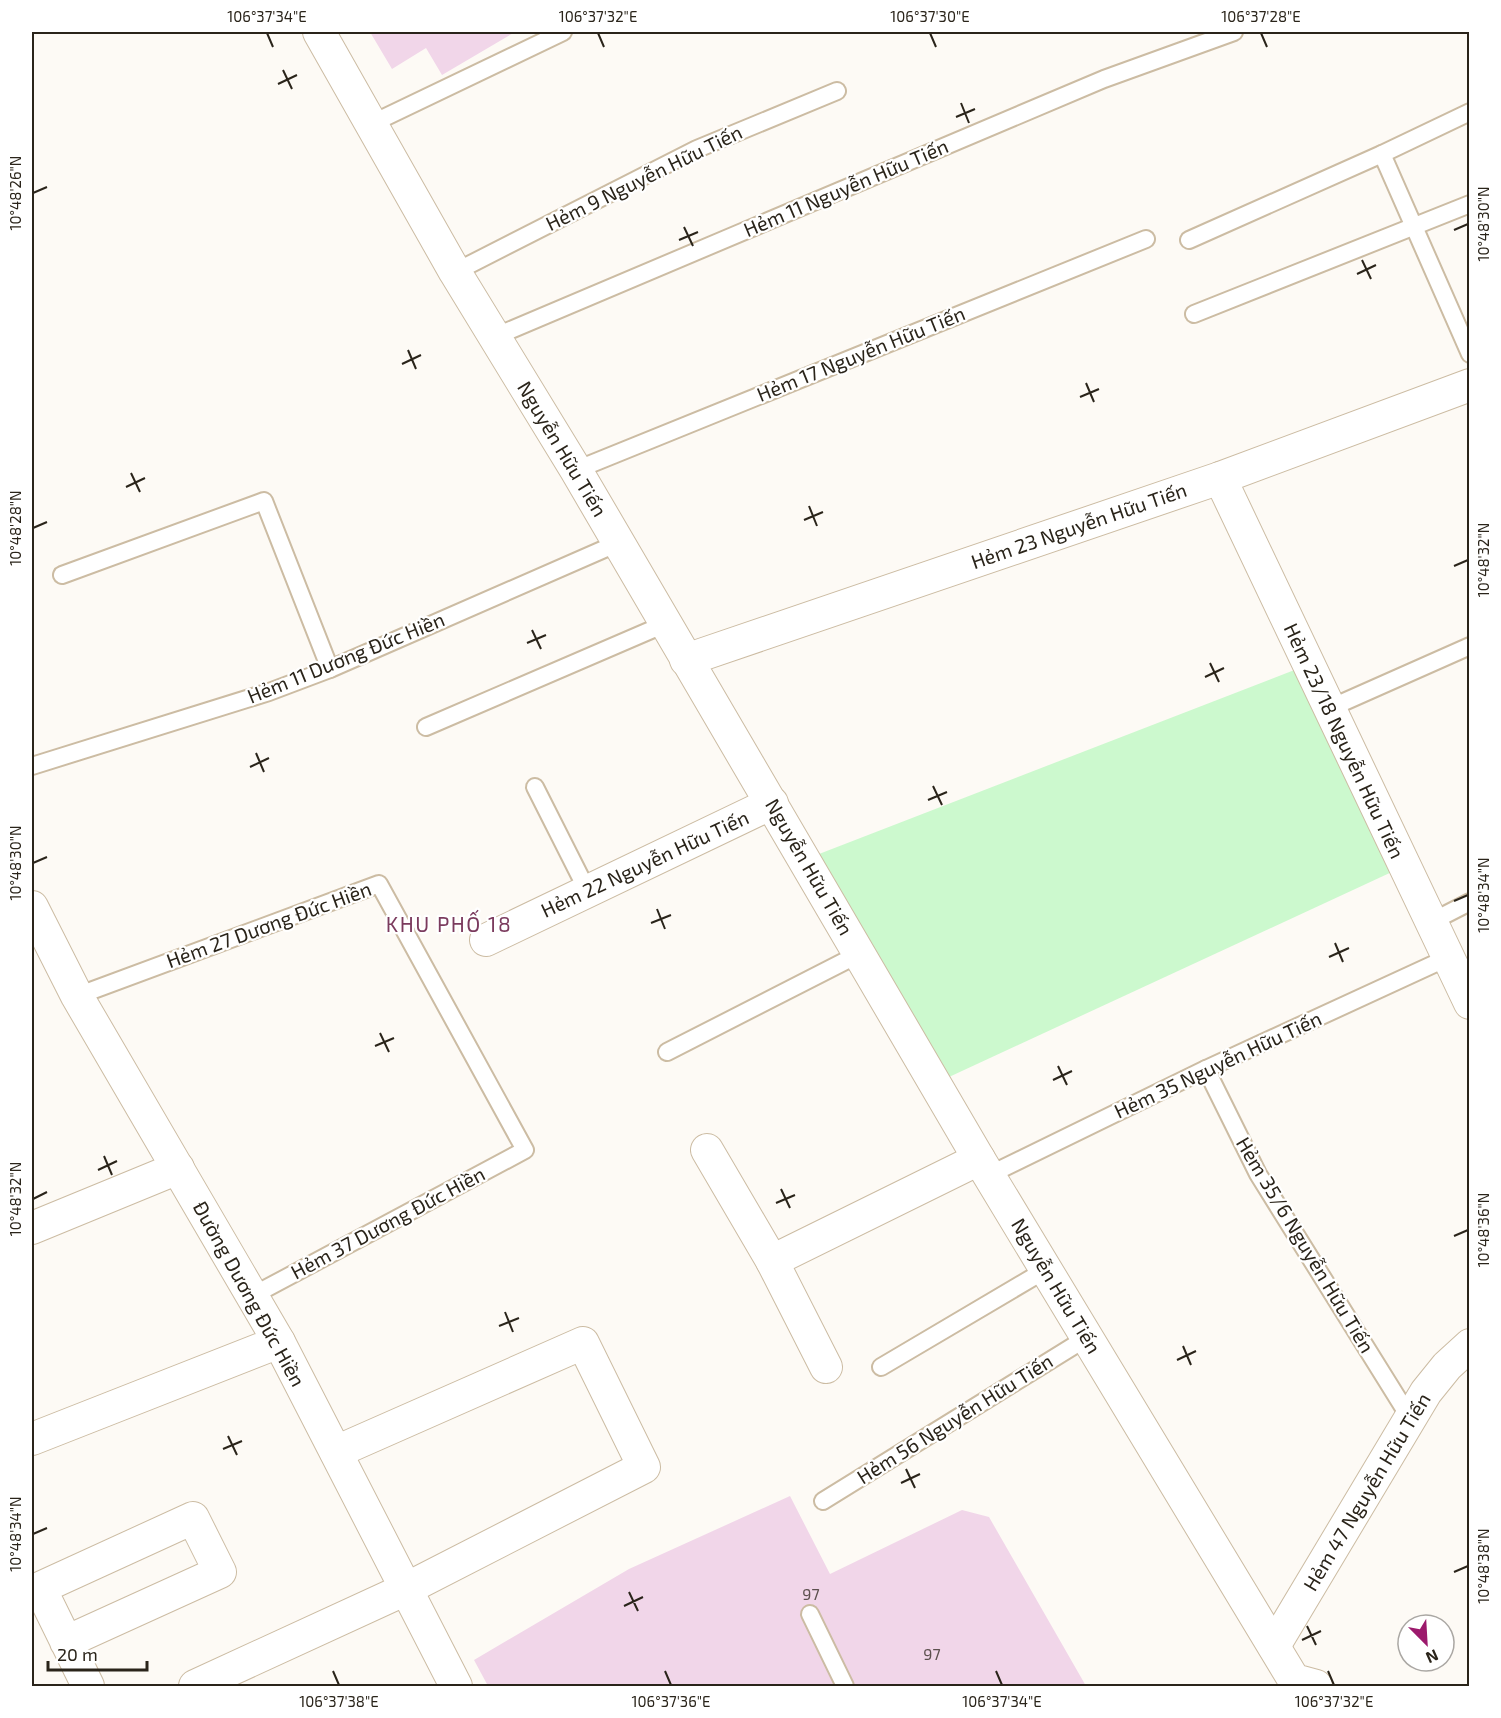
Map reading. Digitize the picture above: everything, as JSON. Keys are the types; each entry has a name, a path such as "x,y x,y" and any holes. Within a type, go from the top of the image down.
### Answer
{"street":[{"name":"Nguyễn Hữu Tiến","path":"319,32 455,272 576,470 984,1167 1274,1646 1300,1684"},
{"name":"Hẻm 23 Nguyễn Hữu Tiến","path":"686,660 1220,478 1470,385"},
{"name":"Hẻm 23/18 Nguyễn Hữu Tiến","path":"1220,478 1328,709 1470,1003"},
{"name":"Hẻm 22 Nguyễn Hữu Tiến","path":"486,940 772,803"},
{"name":"Đường Dương Đức Hiền","path":"32,907 77,996 279,1342 456,1686"},
{"path":"707,1150 772,1261 826,1366"},
{"path":"32,1228 177,1167"},
{"path":"772,1261 984,1167"},
{"path":"32,1439 279,1342"},
{"path":"195,1686 406,1589 644,1467 584,1343 336,1452"},
{"name":"Hẻm 47 Nguyễn Hữu Tiến","path":"1274,1646 1426,1392 1462,1361"},
{"path":"66,1642 220,1572 193,1518 40,1588 66,1642 88,1686"}],"lane":[{"path":"371,124 563,32"},
{"name":"Hẻm 11 Nguyễn Hữu Tiến","path":"494,337 1104,79 1231,32"},
{"name":"Hẻm 9 Nguyễn Hữu Tiến","path":"455,272 697,149 837,91"},
{"path":"1189,240 1470,112"},
{"path":"1382,154 1470,354"},
{"path":"1194,314 1470,204"},
{"name":"Hẻm 17 Nguyễn Hữu Tiến","path":"576,470 1146,239"},
{"path":"62,575 264,501 330,669"},
{"name":"Hẻm 11 Dương Đức Hiền","path":"32,766 269,692 330,669 618,543"},
{"path":"426,727 665,624"},
{"path":"1328,709 1470,646"},
{"path":"535,787 587,890"},
{"name":"Hẻm 27 Dương Đức Hiền","path":"77,996 379,884 525,1150"},
{"path":"1431,922 1470,902"},
{"path":"667,1052 860,954"},
{"name":"Hẻm 35 Nguyễn Hữu Tiến","path":"984,1167 1206,1069 1447,958"},
{"name":"Hẻm 35/6 Nguyễn Hữu Tiến","path":"1206,1069 1257,1174 1410,1418"},
{"name":"Hẻm 37 Dương Đức Hiền","path":"252,1296 525,1150"},
{"path":"881,1366 1047,1269"},
{"name":"Hẻm 56 Nguyễn Hữu Tiến","path":"823,1501 1088,1337"},
{"path":"810,1614 845,1686"}],"green space":[{"path":"1297,669 1394,871 949,1077 819,854"}],"building":[{"path":"370,32 515,32 442,75 426,48 392,69"},
{"path":"790,1496 830,1574 962,1510 989,1517 1086,1686 488,1686 474,1660 629,1569"}],"district":[{"name":"KHU PHỐ 18","path":"449,925"}]}
